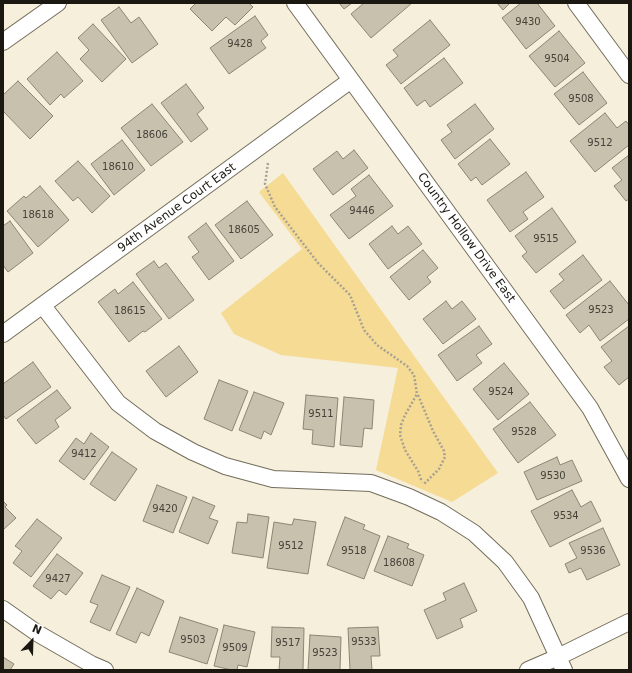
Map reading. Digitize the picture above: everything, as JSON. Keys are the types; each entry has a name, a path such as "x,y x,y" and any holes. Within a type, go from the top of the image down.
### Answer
{"street":[{"path":"3,42 58,3"},
{"name":"Country Hollow Drive East","path":"295,3 590,408 629,479"},
{"path":"576,3 629,75"},
{"name":"94th Avenue Court East","path":"3,334 351,80"},
{"path":"43,306 118,403 155,431 193,452 225,466 273,479 370,483 409,497 441,512 474,533 505,562 531,598 561,663"},
{"path":"3,609 37,633 104,670"},
{"path":"528,670 561,663 629,622"}],"path":[{"path":"265,143 269,153 265,184 275,206 318,263 350,295 364,330 377,345 400,360 414,375 417,394 433,431 444,450 445,457 439,469 422,486 418,471 405,450 400,435 401,425 405,415 417,394"}],"shaded area":[{"path":"283,173 498,473 452,502 376,470 398,368 281,355 234,334 221,313 302,249 259,192"}],"building":[{"path":"196,3 249,3 253,7 235,25 226,17 212,31 190,9"},
{"path":"339,3 352,3 344,9"},
{"path":"364,3 412,3 371,38 351,14"},
{"path":"497,3 510,3 503,10"},
{"path":"521,3 537,3 555,26 526,49 502,18"},
{"path":"119,7 131,23 139,17 158,44 132,63 101,20"},
{"path":"255,16 268,35 261,41 266,48 229,74 210,48"},
{"path":"430,20 450,45 401,84 386,65 398,56 393,50"},
{"path":"93,24 126,59 102,82 80,59 89,50 78,38"},
{"path":"559,31 585,63 555,87 529,56"},
{"path":"57,52 83,81 64,98 61,94 50,105 27,79"},
{"path":"444,58 463,83 430,107 425,100 417,106 404,88"},
{"path":"583,72 607,103 579,125 554,94"},
{"path":"18,81 53,116 30,139 3,111 3,95"},
{"path":"186,84 204,108 197,114 208,129 191,142 161,103"},
{"path":"152,104 183,142 151,166 121,128"},
{"path":"475,104 494,129 455,159 441,140 452,132 447,125"},
{"path":"605,113 617,128 626,121 629,125 629,145 595,172 570,141"},
{"path":"490,139 510,164 482,185 476,177 471,181 458,164"},
{"path":"122,140 145,170 114,195 91,164"},
{"path":"354,150 368,168 333,195 313,169 337,151 343,159"},
{"path":"629,155 629,199 626,201 614,186 622,180 612,168"},
{"path":"78,161 110,196 92,213 78,197 73,201 55,181"},
{"path":"526,172 544,197 523,212 528,219 510,232 487,200"},
{"path":"369,175 393,206 349,239 330,215 356,196 351,189"},
{"path":"40,186 69,220 38,247 7,211 24,196 26,198"},
{"path":"247,201 273,235 241,259 215,225"},
{"path":"552,208 576,242 536,273 522,256 527,252 515,236"},
{"path":"10,221 33,253 8,272 3,265 3,226"},
{"path":"206,223 234,261 209,280 192,257 199,252 188,237"},
{"path":"392,226 398,234 408,226 422,244 388,269 369,244"},
{"path":"423,250 438,268 427,277 431,282 409,300 390,277"},
{"path":"583,255 602,280 564,309 550,291 564,280 559,274"},
{"path":"154,261 159,268 166,263 194,300 169,319 136,274"},
{"path":"610,281 629,305 629,319 600,341 589,325 580,333 566,315"},
{"path":"133,282 162,319 129,342 98,302 115,289 118,294"},
{"path":"446,301 452,309 462,301 476,319 443,344 423,319"},
{"path":"479,326 492,344 476,355 482,363 457,381 438,355"},
{"path":"629,326 629,377 619,385 604,367 612,361 601,347"},
{"path":"179,346 198,372 166,397 146,371"},
{"path":"33,362 51,387 6,419 3,415 3,384"},
{"path":"504,363 529,394 498,420 473,389"},
{"path":"219,380 248,391 232,431 204,419"},
{"path":"57,390 71,408 55,420 59,427 36,444 17,420"},
{"path":"254,392 284,403 271,435 264,431 261,439 239,430"},
{"path":"306,395 338,398 334,447 312,444 313,430 303,429"},
{"path":"344,397 374,400 372,429 364,428 362,447 340,445"},
{"path":"530,402 556,435 518,463 493,429"},
{"path":"91,433 109,447 84,480 59,461 76,438 84,444"},
{"path":"112,452 137,469 115,501 90,484"},
{"path":"557,457 560,465 572,460 582,481 537,500 524,472"},
{"path":"157,485 187,497 173,533 143,521"},
{"path":"572,490 581,507 591,501 601,521 550,547 531,511"},
{"path":"193,497 215,506 209,518 218,521 208,544 179,532"},
{"path":"3,501 7,505 5,507 16,518 3,530"},
{"path":"248,514 269,517 263,558 232,553 237,522 247,523"},
{"path":"345,517 365,525 363,529 380,536 364,579 327,565"},
{"path":"37,519 62,538 31,577 13,563 22,551 15,546"},
{"path":"294,519 316,522 308,574 267,568 274,522 292,525"},
{"path":"603,528 620,565 587,580 581,568 569,573 565,564 577,558 569,543"},
{"path":"388,536 409,544 407,548 424,555 412,586 374,571"},
{"path":"57,554 83,573 66,595 59,590 51,599 33,586"},
{"path":"102,575 130,587 110,631 90,622 98,605 90,602"},
{"path":"464,583 477,611 460,619 463,627 437,639 424,610 446,600 443,593"},
{"path":"137,588 164,601 149,636 141,632 136,643 116,634"},
{"path":"180,617 218,629 207,664 169,652"},
{"path":"224,625 255,632 247,667 238,665 237,670 232,670 214,666"},
{"path":"272,627 304,628 303,670 279,670 280,657 271,657"},
{"path":"378,627 380,656 371,656 372,670 350,670 348,628"},
{"path":"310,635 341,637 340,670 308,670"},
{"path":"3,657 14,664 10,670 3,670"}]}
